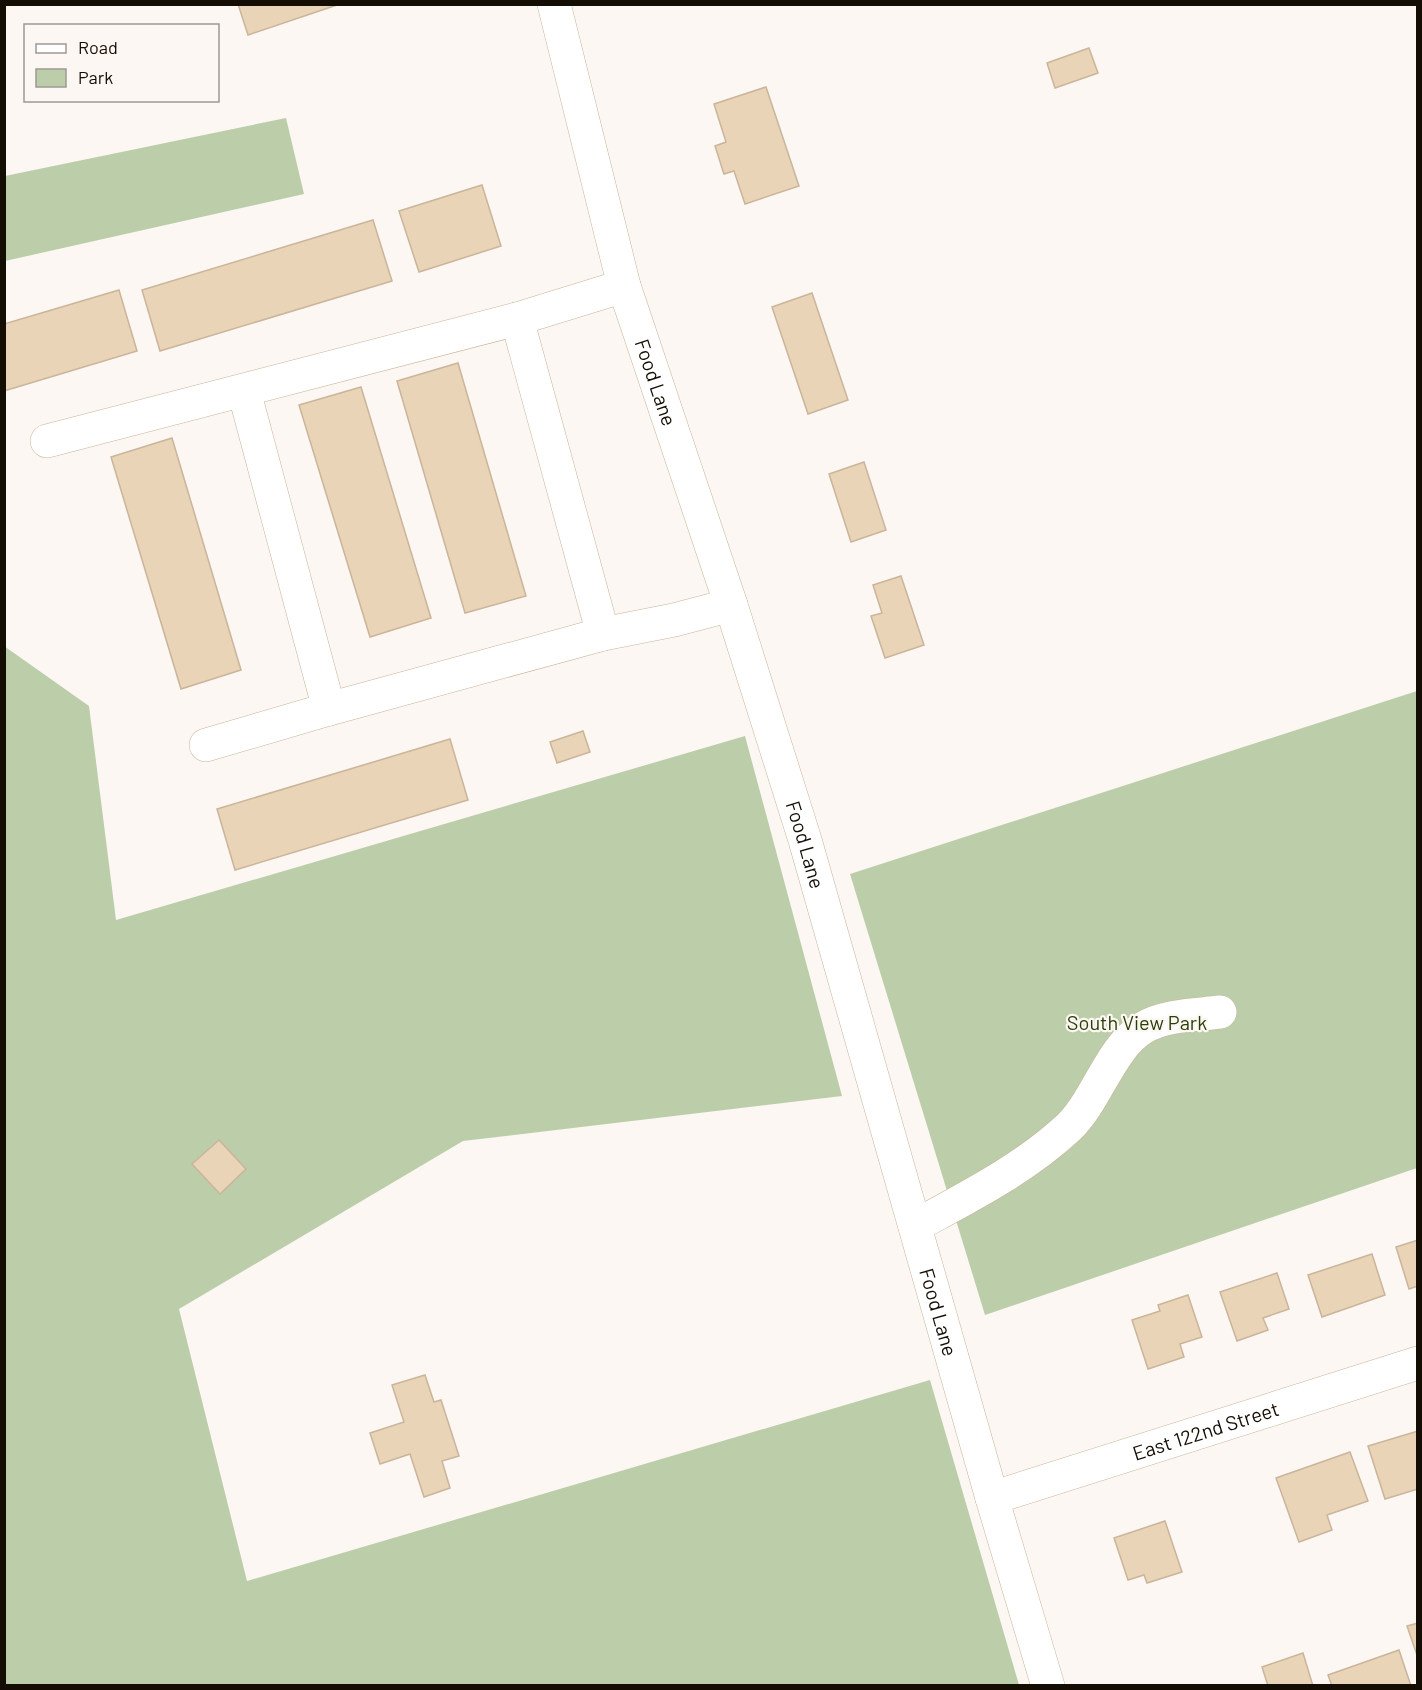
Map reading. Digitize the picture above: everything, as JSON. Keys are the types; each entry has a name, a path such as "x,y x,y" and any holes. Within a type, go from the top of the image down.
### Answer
{"street":[{"name":"Food Lane","path":"554,4 624,286 731,605 805,840 992,1498 1048,1686"},
{"path":"47,441 517,319 624,286"},
{"path":"517,319 603,634"},
{"path":"244,391 329,709"},
{"path":"206,745 603,634 674,620 731,605"},
{"path":"915,1226 991,1184 1032,1157 1071,1125 1100,1084 1122,1047 1143,1028 1168,1019 1220,1012"},
{"name":"East 122nd Street","path":"992,1498 1418,1363"}],"green space":[{"path":"286,118 304,194 5,261 5,176"},
{"path":"4,646 89,706 116,920 745,736 842,1096 463,1141 179,1309 247,1581 930,1380 1019,1685 5,1685"},
{"name":"South View Park","path":"1417,691 1417,1168 985,1315 850,874"}],"building":[{"path":"238,4 340,4 248,35"},
{"path":"1089,48 1098,73 1055,88 1047,63"},
{"path":"766,87 799,186 745,204 734,171 724,174 715,146 726,142 714,104"},
{"path":"482,185 501,246 419,272 399,211"},
{"path":"373,220 392,281 160,351 142,290"},
{"path":"119,290 137,351 4,391 4,324"},
{"path":"812,293 848,400 808,414 772,307"},
{"path":"458,363 526,596 465,613 397,381"},
{"path":"361,387 431,618 370,637 299,405"},
{"path":"172,438 241,670 181,689 111,457"},
{"path":"864,462 886,530 851,542 829,474"},
{"path":"901,576 924,645 885,658 871,616 882,613 873,585"},
{"path":"583,731 590,752 557,763 550,742"},
{"path":"450,739 468,800 235,870 217,809"},
{"path":"219,1140 246,1169 220,1194 192,1164"},
{"path":"1418,1240 1418,1286 1409,1289 1396,1247"},
{"path":"1372,1254 1385,1295 1322,1317 1308,1275"},
{"path":"1277,1273 1289,1309 1263,1318 1268,1330 1237,1341 1220,1292"},
{"path":"1188,1295 1202,1337 1180,1344 1184,1357 1148,1369 1132,1320 1160,1311 1158,1305"},
{"path":"425,1375 434,1402 441,1400 459,1456 442,1461 450,1488 424,1497 410,1454 380,1464 370,1433 404,1422 392,1385"},
{"path":"1418,1431 1418,1489 1385,1499 1368,1446"},
{"path":"1350,1452 1368,1501 1327,1515 1332,1530 1299,1542 1276,1478"},
{"path":"1165,1521 1182,1572 1147,1583 1144,1575 1128,1580 1114,1538"},
{"path":"1418,1623 1418,1658 1407,1626"},
{"path":"1399,1650 1411,1686 1332,1686 1328,1675"},
{"path":"1303,1653 1313,1686 1268,1686 1262,1667"}]}
